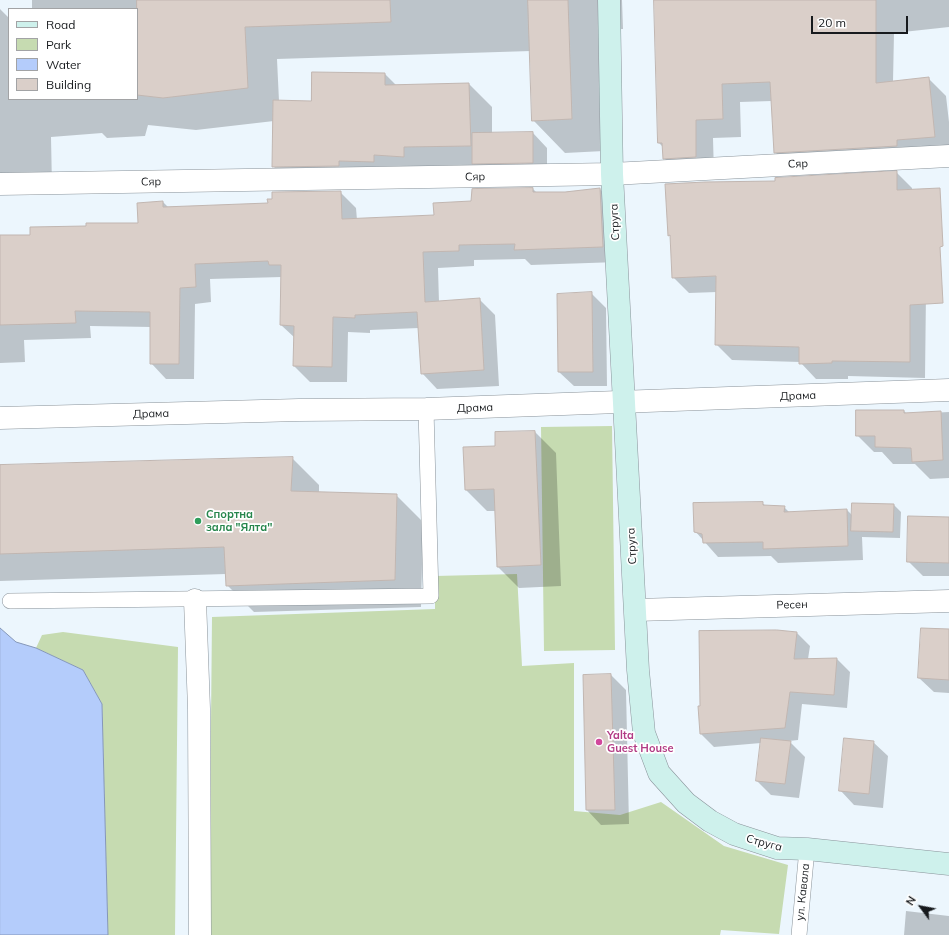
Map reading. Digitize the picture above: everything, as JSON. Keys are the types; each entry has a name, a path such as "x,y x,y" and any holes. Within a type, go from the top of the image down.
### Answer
{"street":[{"name":"Струга","path":"609,0 612,174 638,670 644,733 659,773 686,803 710,821 734,834 777,848 807,849 949,864"},
{"name":"Сяр","path":"0,184 612,174 949,156"},
{"name":"Драма","path":"0,418 299,410 426,409 625,403 949,390"},
{"path":"195,600 199,709 200,935"},
{"name":"Ресен","path":"636,610 949,600"}],"lane":[{"path":"10,601 431,596 426,409"},
{"name":"ул. Кавала","path":"799,935 807,849"}],"green space":[{"path":"612,426 615,650 544,651 541,427"},
{"path":"517,574 522,666 574,663 574,811 620,815 661,802 724,846 788,865 779,934 721,930 720,935 209,935 212,617 435,609 435,576"},
{"path":"63,632 178,647 175,935 108,935 102,704 83,670 36,648 42,635"}],"water":[{"path":"0,628 16,642 36,648 83,670 102,704 108,935 0,935"}],"building":[{"path":"137,0 390,0 391,22 245,27 248,88 163,98 138,95"},
{"path":"528,0 568,0 572,119 532,121"},
{"path":"654,0 876,0 876,83 929,77 935,137 897,140 897,146 774,153 770,82 722,84 723,119 696,120 696,157 663,159 662,143 658,143"},
{"path":"312,72 385,73 385,85 469,83 471,146 404,147 404,157 374,155 374,162 339,161 339,166 272,167 273,100 311,101"},
{"path":"533,132 533,163 472,164 472,133"},
{"path":"897,171 897,190 940,188 943,246 940,247 943,303 910,305 910,362 832,361 832,363 799,364 799,347 715,345 716,276 672,278 665,184 775,181 775,178"},
{"path":"533,188 533,192 565,192 600,188 603,247 514,250 515,244 459,245 459,251 423,252 425,302 480,298 484,370 421,374 417,312 355,315 355,318 333,317 332,367 293,366 294,326 280,325 281,265 269,265 268,261 195,264 196,287 180,288 179,364 150,364 150,312 75,311 76,323 0,325 0,235 30,235 30,227 86,226 86,223 138,223 137,203 163,201 163,207 268,203 267,199 272,199 272,192 341,191 342,219 434,215 433,203 471,201 472,189"},
{"path":"592,292 593,372 558,372 557,294"},
{"path":"856,410 904,410 904,413 941,411 943,460 912,462 911,448 875,447 875,436 856,436"},
{"path":"535,431 541,565 497,567 494,489 465,490 463,447 495,446 495,432"},
{"name":"Спортна зала \"Ялта''","path":"293,457 291,491 397,494 395,580 226,586 224,547 0,554 0,465"},
{"path":"763,502 763,505 785,506 784,512 847,509 848,546 763,549 763,542 703,543 702,534 694,532 693,503"},
{"path":"852,503 894,504 893,532 851,531"},
{"path":"908,516 949,517 949,563 907,562"},
{"path":"921,628 949,629 949,680 918,678"},
{"path":"777,630 797,632 794,659 837,658 834,695 790,692 785,728 700,734 698,706 700,706 699,631"},
{"name":"Yalta Guest House","path":"611,674 615,810 586,810 583,675"},
{"path":"761,738 791,741 785,784 756,781"},
{"path":"844,738 874,741 869,794 839,791"}],"place":[{"name":"Спортна зала \"Ялта''","path":"198,521"},
{"name":"Yalta Guest House","path":"599,742"}]}
